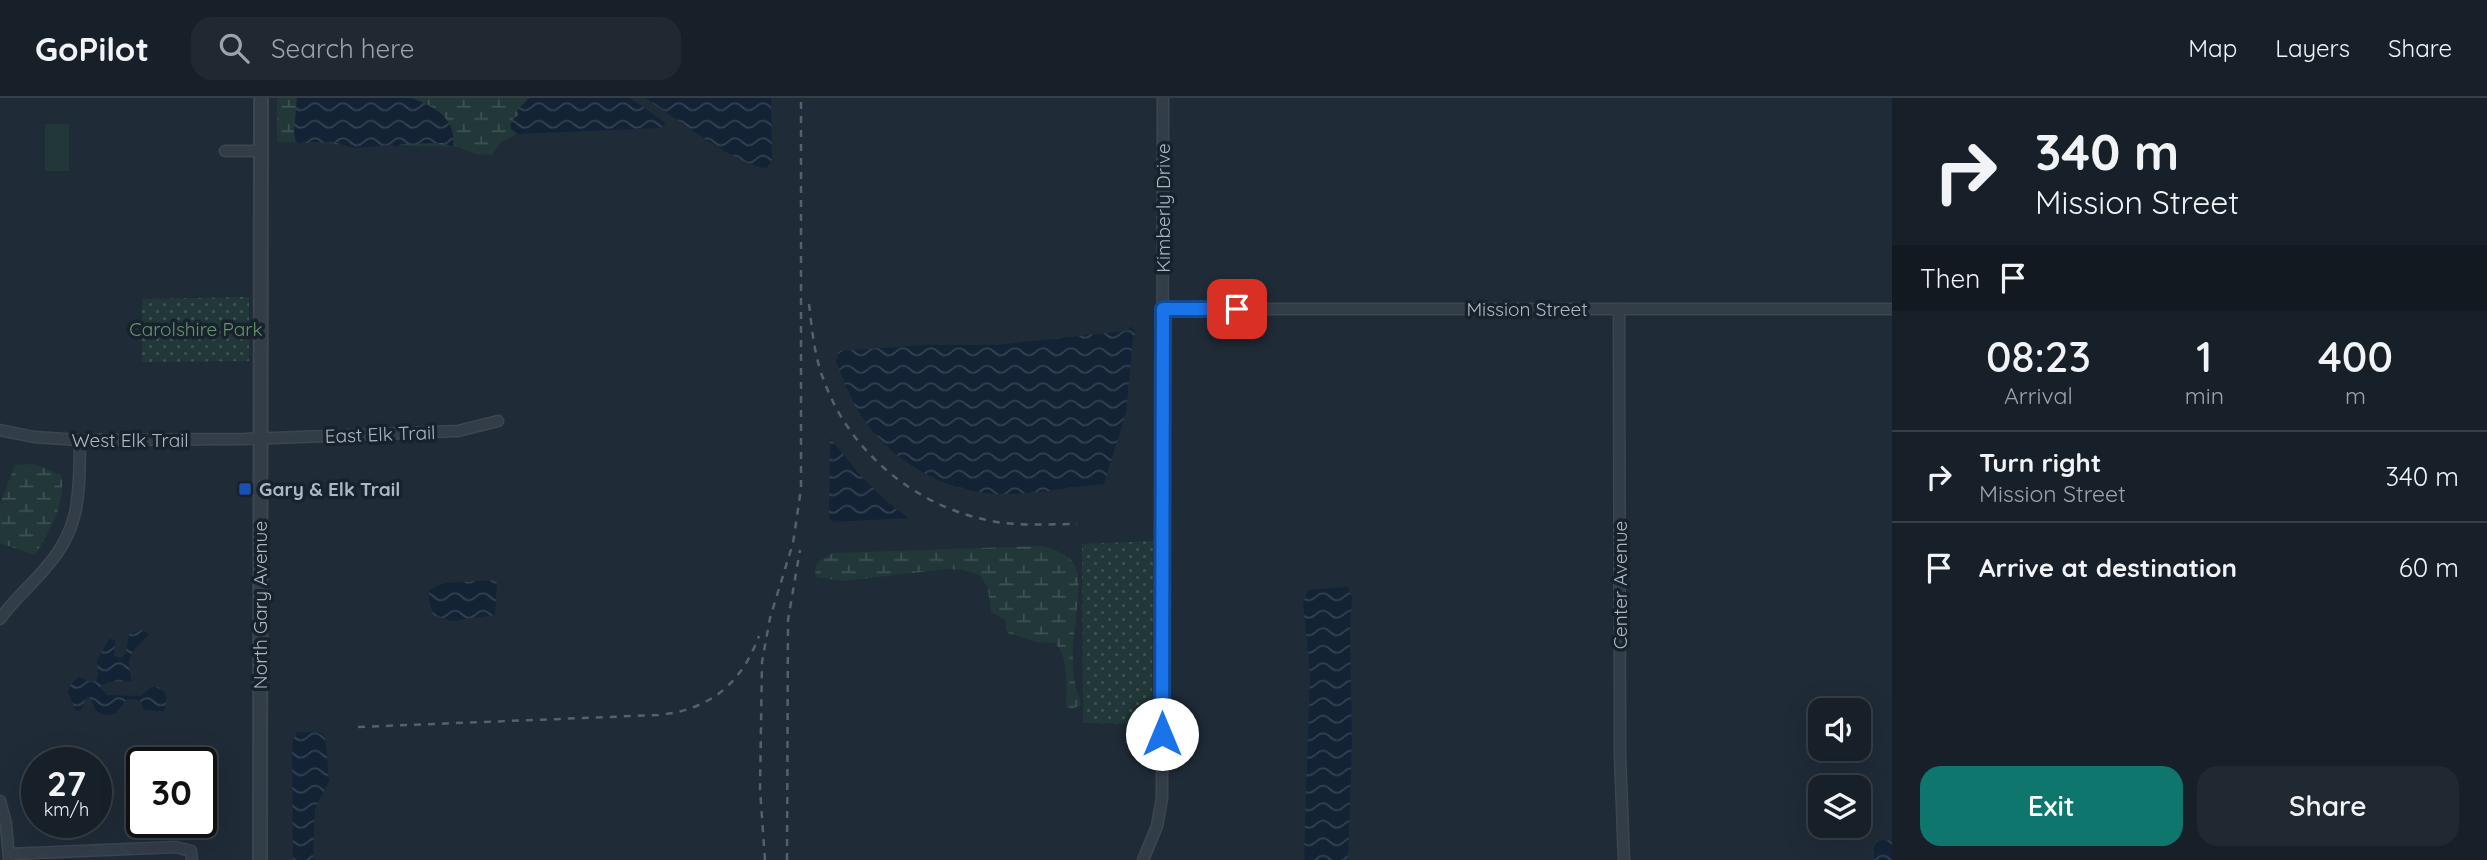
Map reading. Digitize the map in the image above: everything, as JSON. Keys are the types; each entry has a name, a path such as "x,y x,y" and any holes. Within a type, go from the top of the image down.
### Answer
{"street":[{"name":"North Gary Avenue","path":"260,860 261,98"},
{"name":"Kimberly Drive","path":"1143,860 1155,834 1162,798 1163,98"},
{"path":"225,151 261,151"},
{"name":"Mission Street","path":"1163,309 1892,309"},
{"name":"Center Avenue","path":"1619,309 1620,755 1624,860"},
{"name":"East Elk Trail","path":"261,439 458,431 498,421"},
{"name":"West Elk Trail","path":"0,429 34,437 80,440 261,439"},
{"path":"0,618 46,568 65,542 74,522 79,499 80,440"},
{"path":"0,801 9,857 69,856 176,847 191,851 192,860"}],"green space":[{"path":"277,98 527,98 517,134 501,142 492,155 476,154 458,147 277,142"},
{"path":"45,124 69,124 69,171 45,171"},
{"name":"Carolshire Park","path":"249,297 249,361 142,362 142,299"},
{"path":"32,464 61,475 62,485 56,517 35,555 0,543 0,503 15,465"},
{"path":"1153,541 1152,719 1144,724 1083,723 1082,544"},
{"path":"1041,546 1068,557 1078,573 1073,662 1081,705 1072,709 1066,708 1066,674 1060,650 1055,643 1036,642 1008,633 1005,620 991,612 988,588 980,575 947,569 844,581 816,577 815,567 819,561 833,553"}],"water":[{"path":"297,98 412,98 443,115 451,129 453,147 442,143 354,148 333,142 296,143 294,132"},
{"path":"530,98 630,98 666,123 660,128 518,134 511,129 511,122 519,115 517,110"},
{"path":"645,98 771,98 772,159 767,168 740,159"},
{"path":"1131,326 1136,333 1133,338 1126,413 1104,484 997,494 959,488 940,481 905,461 876,435 848,392 836,362 839,351 927,345 996,345 1126,331"},
{"path":"830,438 861,476 886,501 909,518 833,522 829,518"},
{"path":"494,580 497,583 495,615 452,621 433,615 429,590 444,583"},
{"path":"1348,587 1352,597 1352,744 1348,860 1304,860 1310,671 1303,604 1308,590"},
{"path":"142,630 149,634 131,654 131,681 108,682 100,687 107,695 141,696 151,687 160,688 166,698 164,711 144,710 140,700 127,699 115,714 105,715 96,711 88,697 81,710 76,711 68,692 72,683 79,677 91,682 96,681 97,661 109,639 115,640 114,656 122,658 126,653 129,634"},
{"path":"297,732 320,732 325,736 329,781 315,809 313,860 293,860 292,756 293,740"},
{"path":"1892,840 1892,860 1874,860 1877,841"}],"railway":[{"path":"765,860 760,789 762,662 770,618 793,543 801,489 801,98"},
{"path":"809,304 817,360 835,405 850,430 890,473 914,491 940,505 968,515 1007,523 1077,524"},
{"path":"787,860 788,620 800,550"},
{"path":"358,727 658,715 677,712 708,700 733,681 752,653 759,636"}],"place":[{"name":"Gary & Elk Trail","path":"245,489"}],"route":[{"path":"1162,734 1163,309 1237,309"}]}
